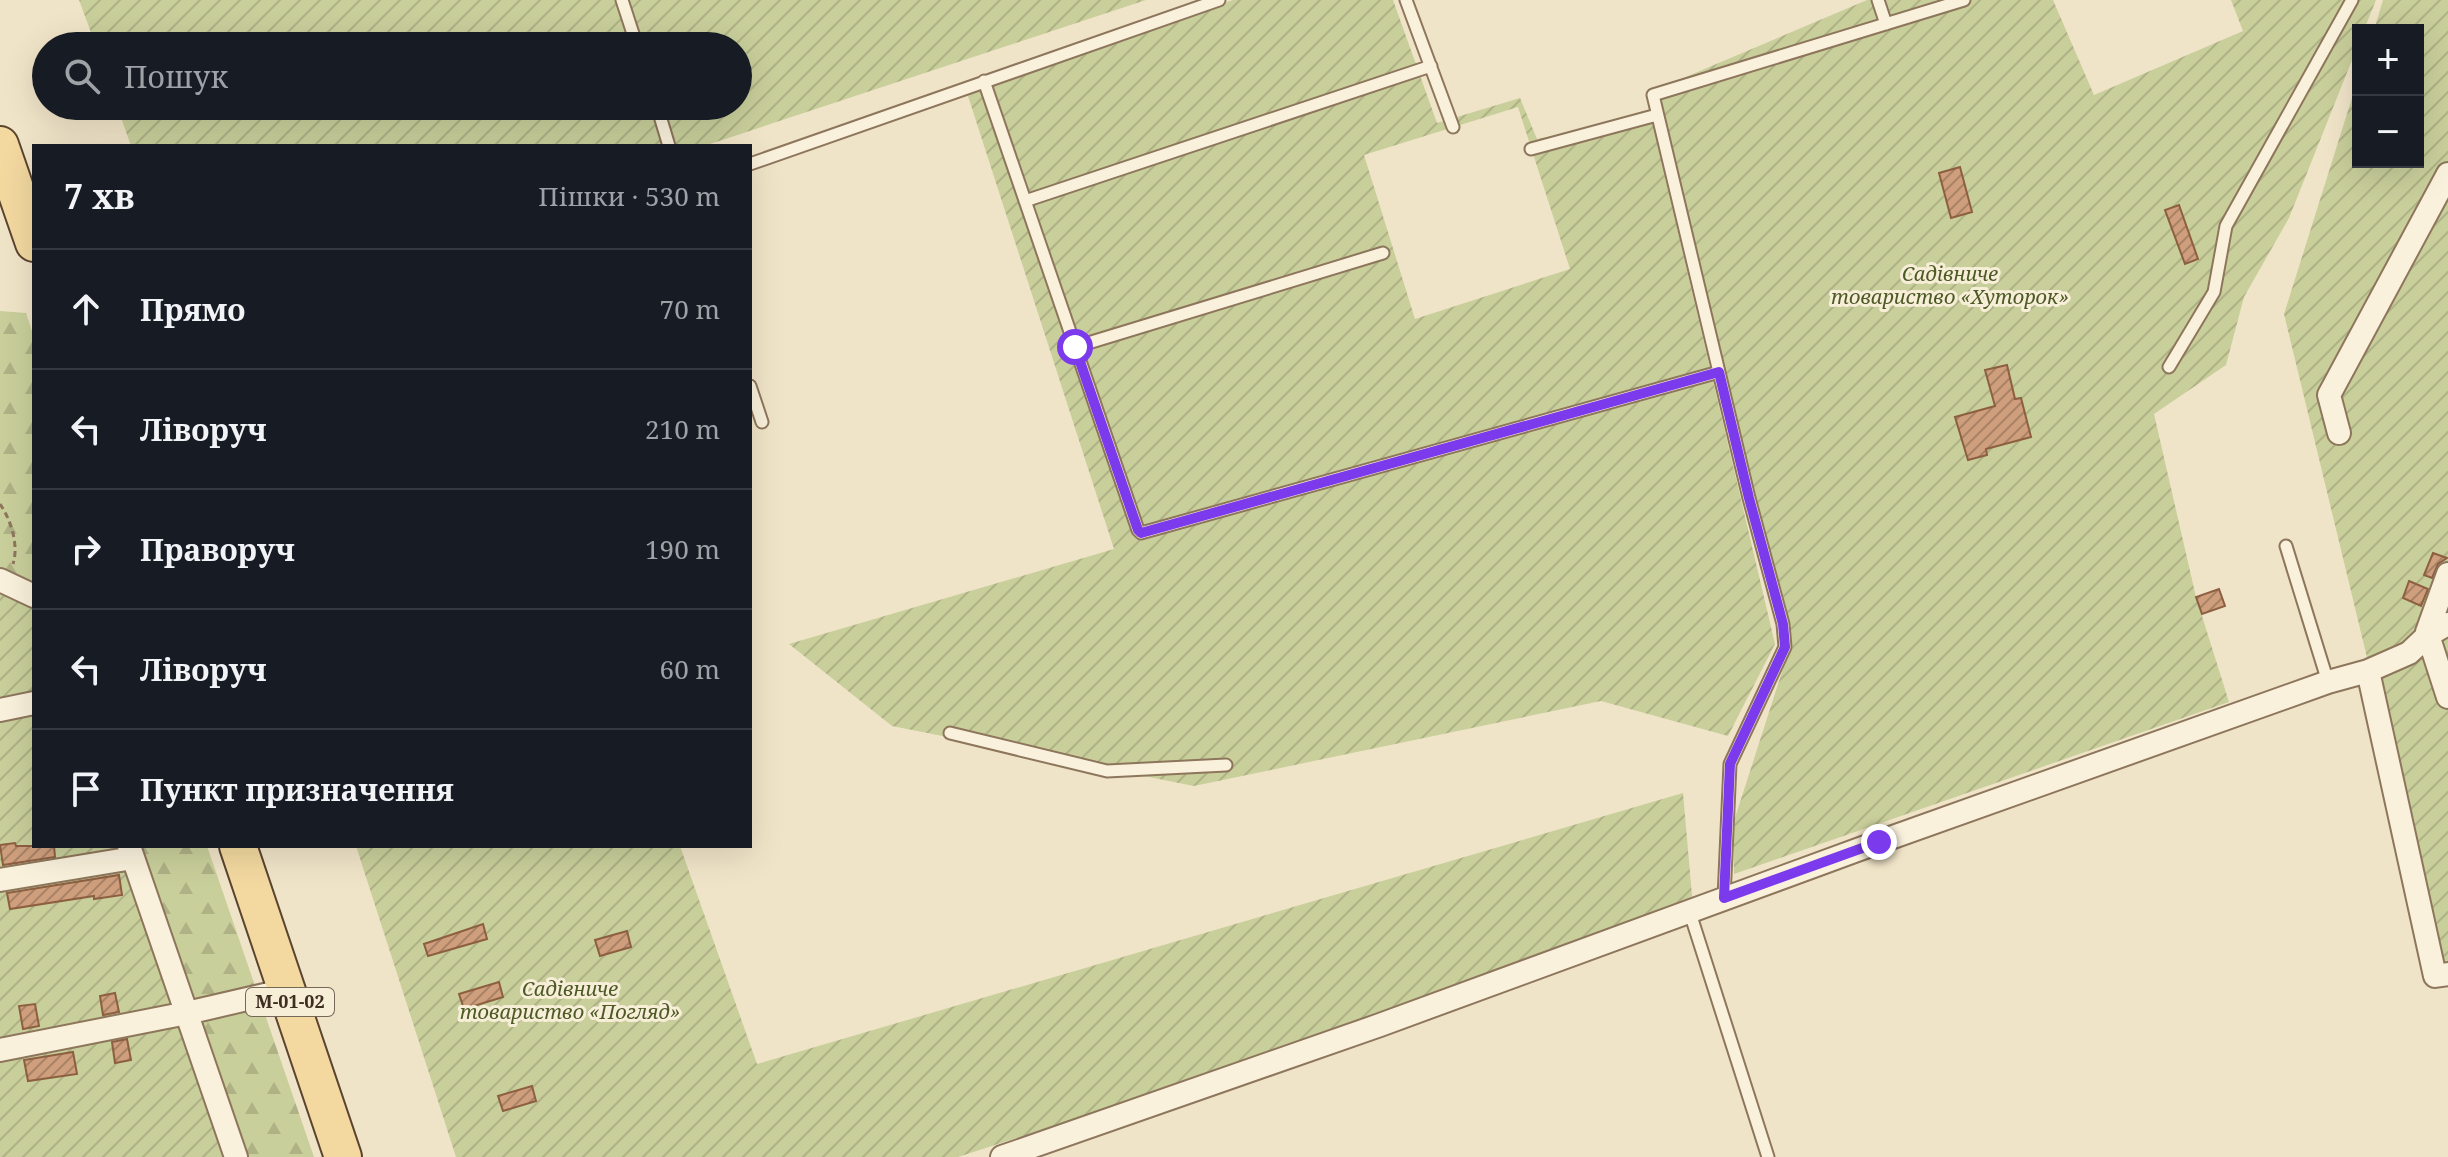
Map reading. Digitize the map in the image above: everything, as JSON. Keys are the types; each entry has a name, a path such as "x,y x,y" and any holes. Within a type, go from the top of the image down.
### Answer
{"main road":[{"path":"0,145 32,237"},
{"name":"М-01-02","path":"239,848 343,1157"}],"street":[{"path":"2339,433 2329,395 2448,174"},
{"path":"2448,574 2427,632 2448,697"},
{"path":"3,581 32,595"},
{"path":"1002,1157 1380,1025 2328,682 2368,671 2409,653 2428,635 2448,624"},
{"path":"2368,671 2435,976 2448,974"},
{"path":"0,710 32,703"},
{"path":"0,880 131,852 236,1157"},
{"path":"0,1050 286,990"}],"lane":[{"path":"622,0 632,32"},
{"path":"752,163 1219,0"},
{"path":"1406,0 1453,127"},
{"path":"1878,0 1886,24"},
{"path":"1724,898 1730,764 1785,647 1783,624 1749,498 1653,95 1964,0"},
{"path":"2169,367 2214,292 2226,226 2352,0"},
{"path":"1025,201 1431,66"},
{"path":"984,81 1141,533 1719,372"},
{"path":"1531,149 1657,115"},
{"path":"661,120 668,144"},
{"path":"1075,347 1383,253"},
{"path":"752,392 762,422"},
{"path":"2286,546 2328,682"},
{"path":"950,733 1107,771 1226,765"},
{"path":"1690,913 1768,1157"}],"path":[{"path":"0,504 9,516 16,554 3,581"}],"green space":[{"path":"79,0 1146,0 710,144 130,144 122,120 752,120 752,32 91,32"},
{"path":"1233,0 1393,0 1437,123 1520,98 1537,139 1651,117 1775,644 1728,736 1601,701 1194,786 892,726 789,644 1114,549 968,96 990,79","holes":["1518,107 1570,269 1415,319 1364,155"]},
{"name":"Садівниче товариство «Хуторок»","path":"1867,0 2053,0 2094,95 2243,31 2231,0 2376,0 2366,24 2352,24 2352,60 2289,218 2244,297 2226,365 2154,414 2196,597 2229,702 1734,874 1733,824 1790,647 1655,90"},
{"path":"2383,0 2448,0 2448,970 2443,972 2284,314 2352,98 2352,168 2424,168 2424,24 2376,24"},
{"path":"0,311 26,313 32,331 32,592 0,572"},
{"path":"0,572 32,592 32,848 130,848 225,1157 0,1157"},
{"name":"Садівниче товариство «Погляд»","path":"1683,793 1693,907 1426,1005 958,1157 456,1157 357,848 681,848 757,1064"},
{"path":"130,848 208,848 314,1157 225,1157"}],"building":[{"path":"1960,167 1972,212 1951,218 1939,173"},
{"path":"2179,205 2198,259 2185,264 2165,210"},
{"path":"2007,365 2015,399 2021,398 2031,437 1986,449 1987,455 1968,460 1955,417 1995,406 1985,370"},
{"path":"2433,553 2447,558 2438,564 2432,578 2424,575"},
{"path":"2409,581 2428,589 2421,606 2403,598"},
{"path":"2219,589 2225,606 2202,614 2196,597"},
{"path":"15,843 16,846 54,848 55,857 3,865 0,845"},
{"path":"119,875 122,895 94,899 94,896 10,909 7,893"},
{"path":"483,924 487,939 428,956 424,944"},
{"path":"627,931 631,947 600,956 595,940"},
{"path":"499,982 503,997 464,1009 459,994"},
{"path":"115,993 119,1012 103,1015 100,996"},
{"path":"35,1004 39,1026 23,1029 19,1006"},
{"path":"127,1039 131,1060 115,1063 112,1042"},
{"path":"73,1052 77,1074 28,1081 24,1060"},
{"path":"532,1086 536,1101 503,1111 498,1096"}],"route":[{"path":"1075,347 1141,533 1719,372 1783,624 1785,647 1730,764 1724,898 1879,842"}]}
